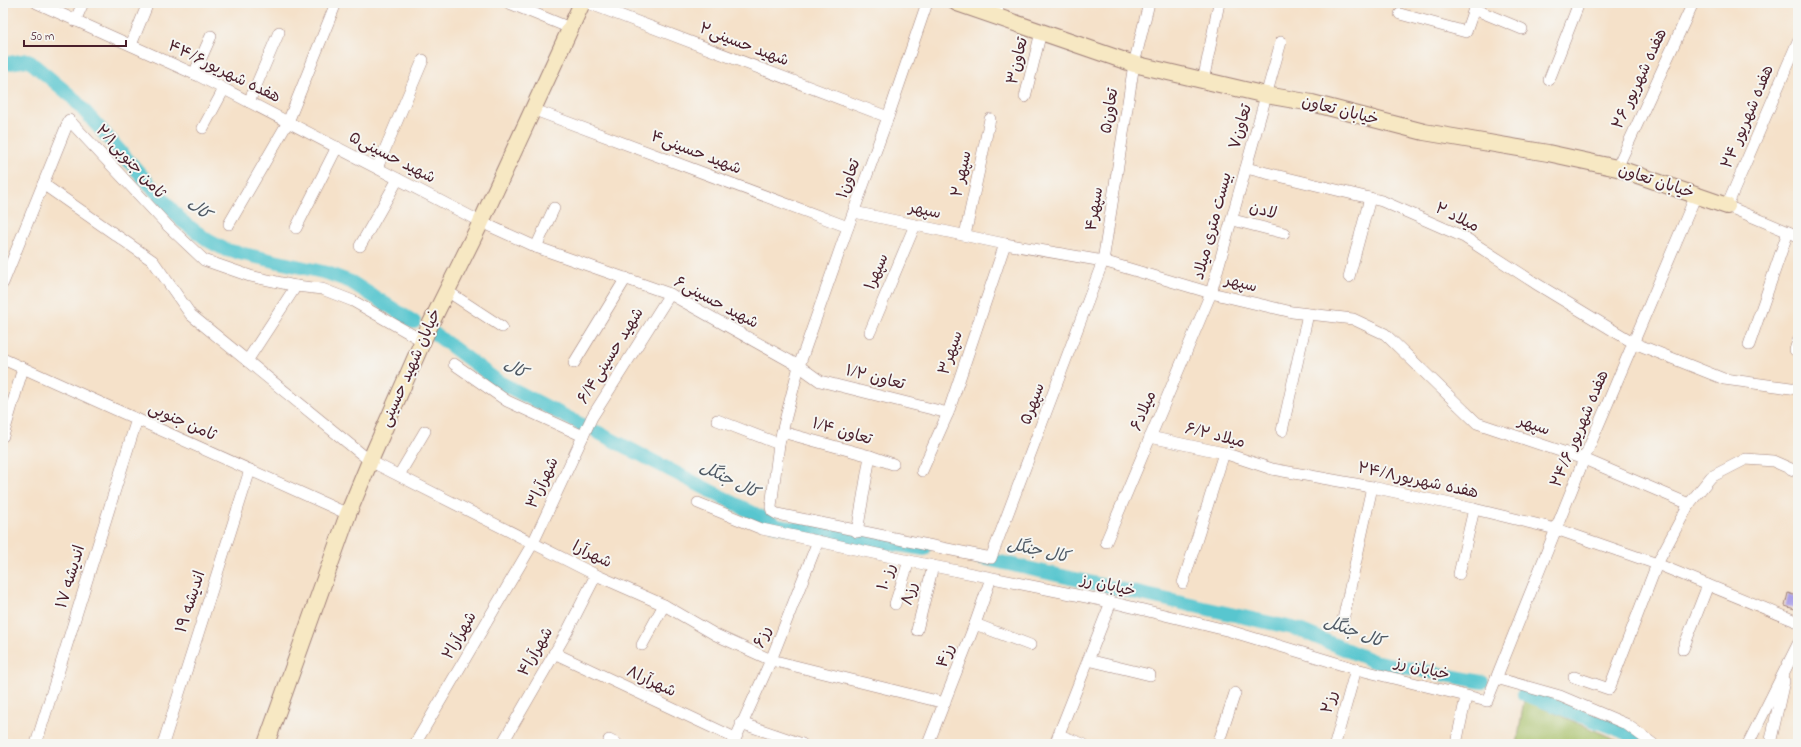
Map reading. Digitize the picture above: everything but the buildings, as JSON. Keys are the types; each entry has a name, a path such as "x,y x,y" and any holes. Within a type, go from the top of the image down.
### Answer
{"main road":[{"name":"خیابان شهید حسینی","path":"266,744 348,514 370,460 422,341 481,222 582,3"},
{"name":"خیابان تعاون","path":"957,3 998,10 1041,32 1134,64 1266,95 1312,103 1424,132 1548,153 1617,168 1727,206"}],"street":[{"name":"هفده شهریور۴۴/۶","path":"37,3 194,74 288,122"},
{"path":"75,21 83,3"},
{"path":"130,45 148,3"},
{"path":"229,224 288,122 336,3"},
{"path":"509,3 570,28"},
{"name":"شهید حسینی۲","path":"588,3 888,117"},
{"name":"تعاون۱","path":"799,366 927,3"},
{"name":"تعاون۵","path":"1118,163 1134,64 1150,3"},
{"path":"1203,81 1219,3"},
{"path":"1549,80 1579,3"},
{"name":"هفده شهریور ۲۶","path":"1617,168 1693,3"},
{"path":"1400,14 1466,32 1475,6 1522,29"},
{"path":"249,102 280,32"},
{"name":"تعاون۳","path":"1026,97 1041,32"},
{"path":"194,74 211,36"},
{"name":"هفده شهریور ۲۴","path":"1727,206 1798,41"},
{"name":"تعاون۷","path":"1246,168 1281,42"},
{"path":"377,168 423,60"},
{"path":"203,128 224,89"},
{"name":"شهید حسینی۴","path":"532,109 848,227"},
{"name":"سپهر ۲","path":"966,235 990,119"},
{"name":"ثامن جنوبی۲/۱","path":"43,184 69,120 168,226 204,260 250,276 296,286 322,289 352,301 422,341"},
{"name":"شهید حسینی۵","path":"288,122 481,222"},
{"path":"296,228 337,147"},
{"name":"سپهر۴","path":"1103,261 1118,163"},
{"name":"میلاد ۲","path":"1246,168 1382,201 1464,237 1536,283 1634,342 1724,379 1798,389"},
{"name":"بیست متری میلاد","path":"1212,293 1246,168"},
{"path":"360,246 398,179"},
{"path":"3,283 43,184"},
{"name":"شهرآرا","path":"43,184 153,261 191,315 370,460 596,575 664,605 716,635 771,660 945,703"},
{"name":"هفده شهریور ۲۴/۶","path":"1496,678 1584,459 1696,195"},
{"path":"1349,277 1370,198"},
{"path":"1727,206 1793,234 1749,345"},
{"path":"536,247 554,208"},
{"name":"سپهر","path":"854,212 1006,244 1103,261 1212,293 1292,312 1353,319 1385,334 1477,423 1584,459 1689,504"},
{"name":"لادن","path":"1233,220 1284,233"},
{"name":"شهید حسینی۶","path":"481,222 536,247 670,294 799,366"},
{"name":"سپهر۱","path":"870,332 914,225"},
{"name":"سپهر۳","path":"922,471 948,413 1006,244"},
{"name":"سپهر۵","path":"857,532 993,558 1103,261"},
{"path":"574,363 626,278"},
{"path":"247,361 296,286"},
{"path":"447,291 502,327"},
{"name":"میلاد۶","path":"1106,542 1212,293"},
{"name":"شهید حسینی۶/۴","path":"583,436 592,417 670,294"},
{"path":"1282,431 1308,314"},
{"name":"ثامن جنوبی","path":"3,359 348,514"},
{"path":"454,364 507,401 583,436"},
{"path":"799,366 779,444 771,507 772,511 777,514 857,532 870,456"},
{"name":"تعاون ۱/۲","path":"799,366 820,381 948,413"},
{"path":"3,436 23,368"},
{"name":"اندیشه ۱۷","path":"36,744 137,419"},
{"path":"717,420 779,444"},
{"path":"399,475 425,431"},
{"name":"تعاون ۱/۴","path":"782,432 894,464"},
{"name":"شهرآرا۳","path":"533,543 583,436"},
{"name":"میلاد ۶/۲","path":"1150,437 1224,453 1272,469"},
{"path":"1183,583 1224,453"},
{"path":"1574,677 1609,689 1657,564 1689,504 1711,477 1746,459 1773,461 1798,472"},
{"name":"هفده شهریور۲۴/۸","path":"1272,469 1474,509 1556,529 1657,564 1798,622"},
{"name":"اندیشه ۱۹","path":"163,744 250,470"},
{"path":"1343,620 1372,488"},
{"name":"خیابان رز","path":"698,503 762,529 909,561 1111,602 1230,631 1356,669 1487,701 1496,678"},
{"path":"1459,574 1474,509"},
{"name":"رز۶","path":"734,741 771,660 818,541"},
{"name":"شهرآرا۲","path":"415,744 533,543"},
{"name":"رز ۱۰","path":"895,604 909,561"},
{"name":"رز۸","path":"917,630 933,566"},
{"name":"شهرآرا۴","path":"502,744 554,654 596,575"},
{"name":"رز۴","path":"928,744 975,624 991,578"},
{"path":"1683,649 1708,585"},
{"path":"1083,744 1057,739 1111,602"},
{"path":"642,645 664,605"},
{"path":"975,624 1030,645"},
{"path":"1748,744 1798,644"},
{"name":"شهرآرا۸","path":"554,654 734,741"},
{"path":"1088,660 1150,675"},
{"path":"1770,744 1788,665"},
{"name":"رز۲","path":"1335,744 1356,669"},
{"path":"1496,678 1560,696 1626,724 1653,744"},
{"path":"1218,744 1235,693"},
{"path":"1456,744 1466,696"},
{"path":"741,723 802,744"}],"green space":[{"path":"1524,700 1617,740 1623,744 1517,744"}],"waterway":[{"name":"کال","path":"3,64 28,60 71,96 182,221 209,241 226,250 327,273 351,282 414,322"},
{"name":"کال","path":"435,334 499,382 584,426"},
{"name":"کال جنگل","path":"597,432 778,526 924,549"},
{"name":"کال جنگل","path":"978,557 1297,629 1373,661 1482,682"},
{"name":"کال جنگل","path":"1524,694 1627,733 1640,744"}]}
